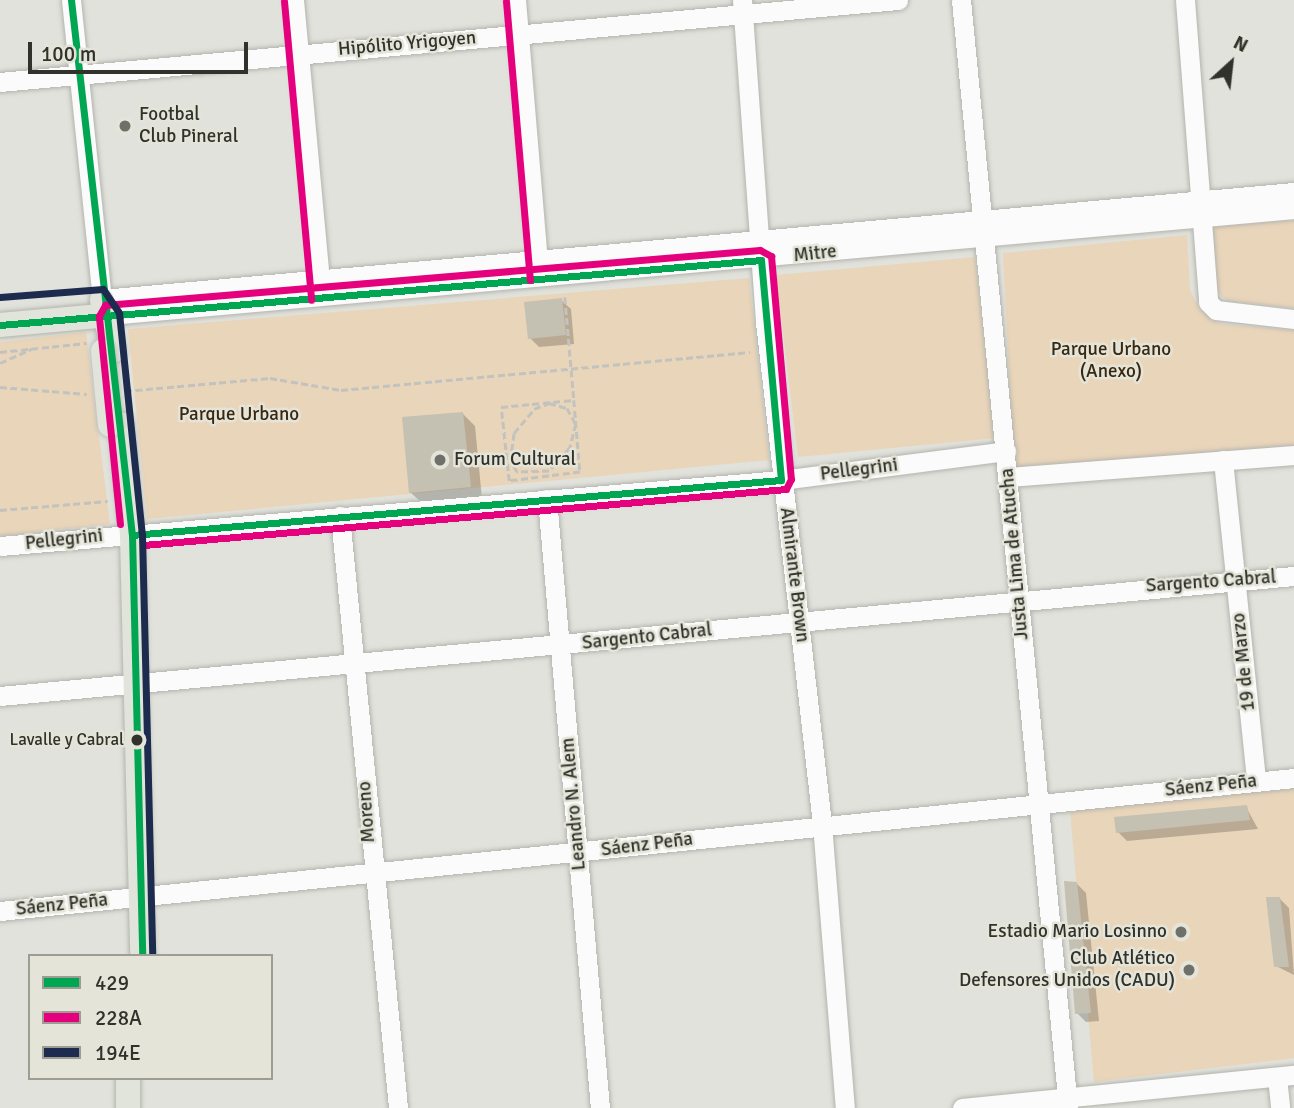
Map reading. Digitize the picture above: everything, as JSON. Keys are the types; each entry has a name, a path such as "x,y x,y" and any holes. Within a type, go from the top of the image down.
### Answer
{"main road":[{"name":"Mitre","path":"0,308 103,310"},
{"name":"Mitre","path":"0,325 103,310"},
{"path":"103,310 125,535 131,683 134,898 142,954"},
{"path":"116,425 115,500 125,535"},
{"path":"127,954 134,898"},
{"path":"128,1080 128,1108"},
{"path":"143,1080 143,1108"}],"street":[{"path":"71,0 103,310"},
{"path":"293,0 320,290"},
{"path":"516,0 539,271"},
{"name":"Hipólito Yrigoyen","path":"0,82 519,34 743,7 898,0"},
{"name":"Justa Lima de Atucha","path":"961,0 998,356 1018,597 1068,1103"},
{"path":"1185,0 1208,302 1216,310 1294,319"},
{"name":"Almirante Brown","path":"743,7 765,321 822,824 845,1108"},
{"name":"Mitre","path":"103,310 1199,209 1294,192"},
{"name":"Mitre","path":"1199,209 1294,209"},
{"name":"Pellegrini","path":"0,546 781,480 1006,450"},
{"path":"1009,477 1294,455"},
{"name":"19 de Marzo","path":"1223,460 1256,781"},
{"name":"Leandro N. Alem","path":"547,499 562,646 600,1108"},
{"name":"Moreno","path":"340,516 357,666 372,873 398,1108"},
{"name":"Sargento Cabral","path":"0,696 357,666 1018,597 1294,576"},
{"name":"Sáenz Peña","path":"0,911 578,853 822,824 1294,778"},
{"path":"962,1108 1068,1103 1285,1076 1280,1108"}],"path":[{"path":"565,297 572,368 580,472 509,481 501,407 574,400"},
{"path":"0,363 34,348"},
{"path":"0,352 34,348 106,349"},
{"path":"114,391 270,378 341,390 750,352"},
{"path":"0,387 90,394"},
{"path":"549,403 567,408 576,424 570,448 549,471 517,472 510,461 514,433 534,409 549,403"},
{"path":"0,510 115,500"}],"green space":[{"path":"1294,219 1294,308 1227,301 1217,291 1209,223"},
{"name":"Parque Urbano (Anexo)","path":"1187,235 1190,290 1200,310 1220,324 1294,330 1294,449 1014,477 1003,253"},
{"path":"975,257 996,438 798,457 776,275"},
{"name":"Parque Urbano","path":"749,278 769,460 147,519 128,329"},
{"path":"86,332 110,524 0,536 0,342"},
{"name":"Club Atlético Defensores Unidos (CADU)","path":"1294,788 1294,1058 1094,1082 1070,811"}],"building":[{"path":"562,298 566,335 528,339 524,302"},
{"name":"Forum Cultural","path":"463,412 471,487 409,493 402,417"},
{"path":"1247,805 1250,820 1116,833 1114,817"},
{"path":"1064,881 1077,882 1091,1013 1075,1014"},
{"path":"1266,897 1280,897 1289,967 1274,967"}],"transit line":[{"name":"429","path":"71,0 132,535 142,954"},
{"name":"228A","path":"284,1 311,300"},
{"name":"228A","path":"506,1 530,280"},
{"name":"228A","path":"120,524 99,316 105,305 760,250 771,256 791,479 786,489 143,545"},
{"name":"429","path":"0,325 761,260 781,480 132,535"},
{"name":"194E","path":"0,297 103,289 119,313 142,535 152,954"}],"place":[{"name":"Footbal Club Pineral","path":"125,126"},
{"name":"Forum Cultural","path":"440,460"},
{"name":"Lavalle y Cabral","path":"137,740"},
{"name":"Estadio Mario Losinno","path":"1181,932"},
{"name":"Club Atlético Defensores Unidos (CADU)","path":"1189,970"}]}
